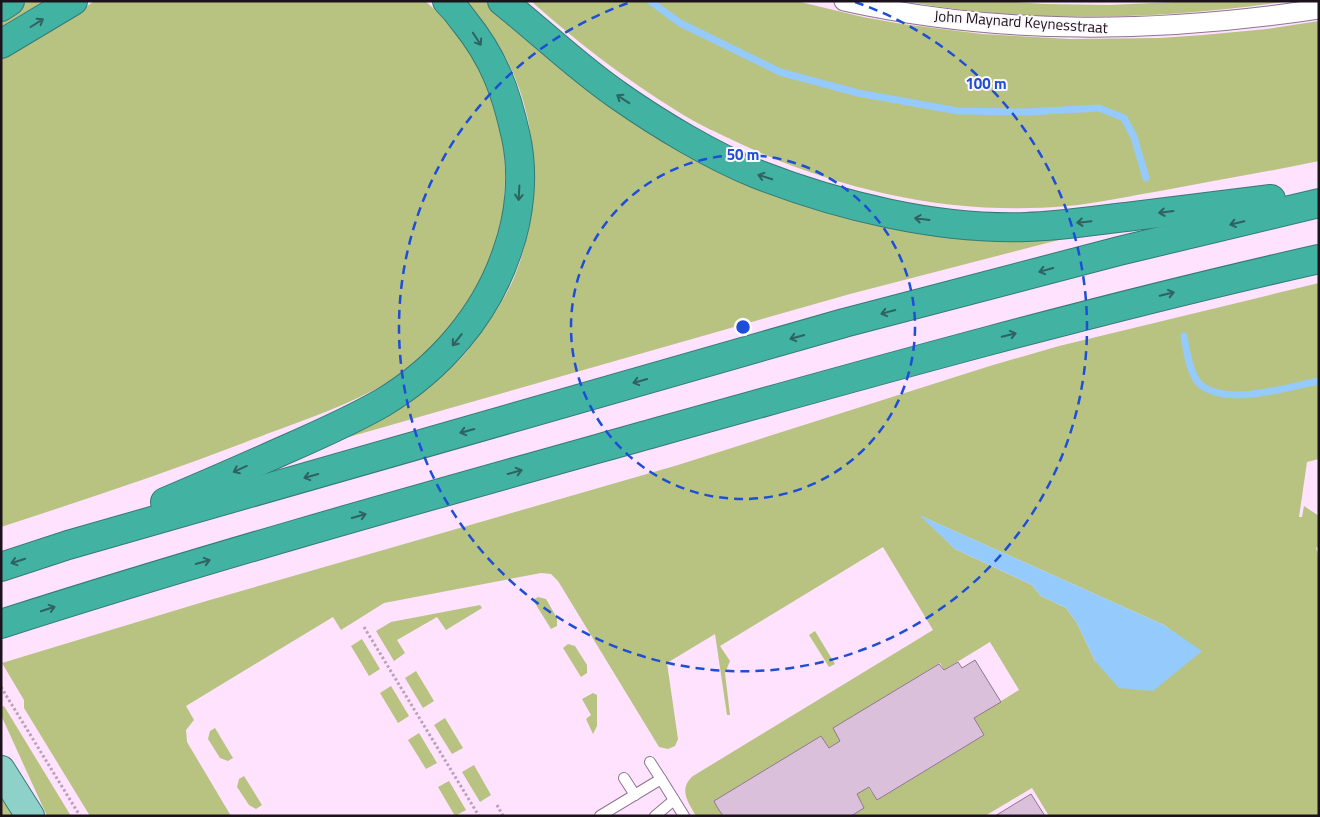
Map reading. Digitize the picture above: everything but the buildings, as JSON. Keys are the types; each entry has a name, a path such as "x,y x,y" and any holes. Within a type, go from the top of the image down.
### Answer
{"highway":[{"path":"1,7 10,1"},
{"path":"1,44 73,1"},
{"path":"68,545 323,433 384,402 420,375 452,347 478,314 500,274 513,236 519,195 519,153 509,104 495,69 477,36 447,1"},
{"path":"502,1 617,95 671,129 756,174 852,205 915,219 968,225 1024,227 1081,223 1319,193"},
{"path":"1,566 68,545 844,323 1119,251 1319,203"},
{"path":"1,624 121,586 401,504 952,349 1129,303 1319,259"}],"main road":[{"path":"1,770 30,816"}],"street":[{"name":"John Maynard Keynesstraat","path":"844,1 906,13 951,19 1067,28 1158,27 1203,24 1319,9"}],"lane":[{"path":"650,762 684,816"},
{"path":"624,778 635,795"},
{"path":"600,816 661,779"},
{"path":"655,816 674,800"}],"path":[{"path":"364,627 479,816"},
{"path":"1,687 80,816"},
{"path":"496,805 503,816"}],"green space":[{"path":"28,1 44,1 1,27 1,18"},
{"path":"95,1 425,1 443,17 459,36 484,78 493,101 500,124 504,148 505,188 501,228 491,260 467,305 435,344 396,377 359,398 327,411 124,486 1,527 1,57"},
{"path":"466,1 491,1 757,181 1082,234 850,294 335,441 416,393 447,371 461,358 501,302 513,280 522,254 533,198 534,169 526,113 518,86 503,52"},
{"path":"531,1 796,1 902,24 982,34 1070,39 1160,38 1203,35 1267,29 1319,21 1319,161 1068,206 983,207 900,197 820,175 780,161 701,125 620,73"},
{"path":"903,1 1003,1 1109,5 1195,1 1290,1 1194,12 1096,17 999,13"},
{"path":"1319,283 1319,459 1307,462 1299,517 1302,517 1304,506 1319,516 1319,546 1316,548 1319,557 1319,816 1049,816 1032,788 985,816 851,816 864,808 857,794 868,787 877,800 984,735 974,718 1019,690 990,642 944,670 940,663 834,728 840,741 829,748 821,736 714,801 723,816 696,816 685,791 688,781 693,776 933,630 883,547 720,646 730,661 725,673 730,715 727,715 715,634 667,663 678,739 675,746 668,749 659,747 558,581 551,574 541,573 384,603 341,630 333,617 186,706 194,720 186,730 187,742 231,816 90,816 24,708 24,700 2,663 203,602 678,465 993,365 1059,346","holes":["921,516 1164,625 1201,652 1095,661 1077,623 1066,608 1041,596 1032,585 955,549"]},
{"path":"538,597 546,599 557,618 557,626 551,629 533,600"},
{"path":"480,605 482,608 446,630 437,617 397,640 405,653 394,661 376,631 391,622"},
{"path":"815,631 835,664 829,667 809,635"},
{"path":"362,639 380,669 369,676 351,646"},
{"path":"568,644 575,646 587,665 587,673 581,677 563,648"},
{"path":"416,671 434,701 423,708 405,678"},
{"path":"391,686 409,716 398,723 380,693"},
{"path":"593,693 597,695 597,726 593,734 586,719 591,715 582,699"},
{"path":"4,706 71,816 47,816 1,715 1,707"},
{"path":"445,718 463,748 452,754 434,725"},
{"path":"215,728 233,758 228,761 220,758 208,739 210,731"},
{"path":"419,733 437,763 426,769 408,740"},
{"path":"474,765 491,795 480,802 462,772"},
{"path":"244,776 262,805 256,809 249,805 237,787 239,779"},
{"path":"449,781 466,810 455,816 438,787"},
{"path":"1,793 16,816 1,816"}],"water":[{"path":"919,515 1164,625 1202,651 1153,691 1119,688 1095,661 1077,623 1066,608 1041,596 1032,585 955,549"}],"waterway":[{"path":"650,1 680,23 780,72 858,93 958,111 1026,112 1099,108 1124,118 1134,137 1146,178"},
{"path":"1184,336 1189,363 1194,377 1202,386 1214,392 1243,395 1319,381"}]}
